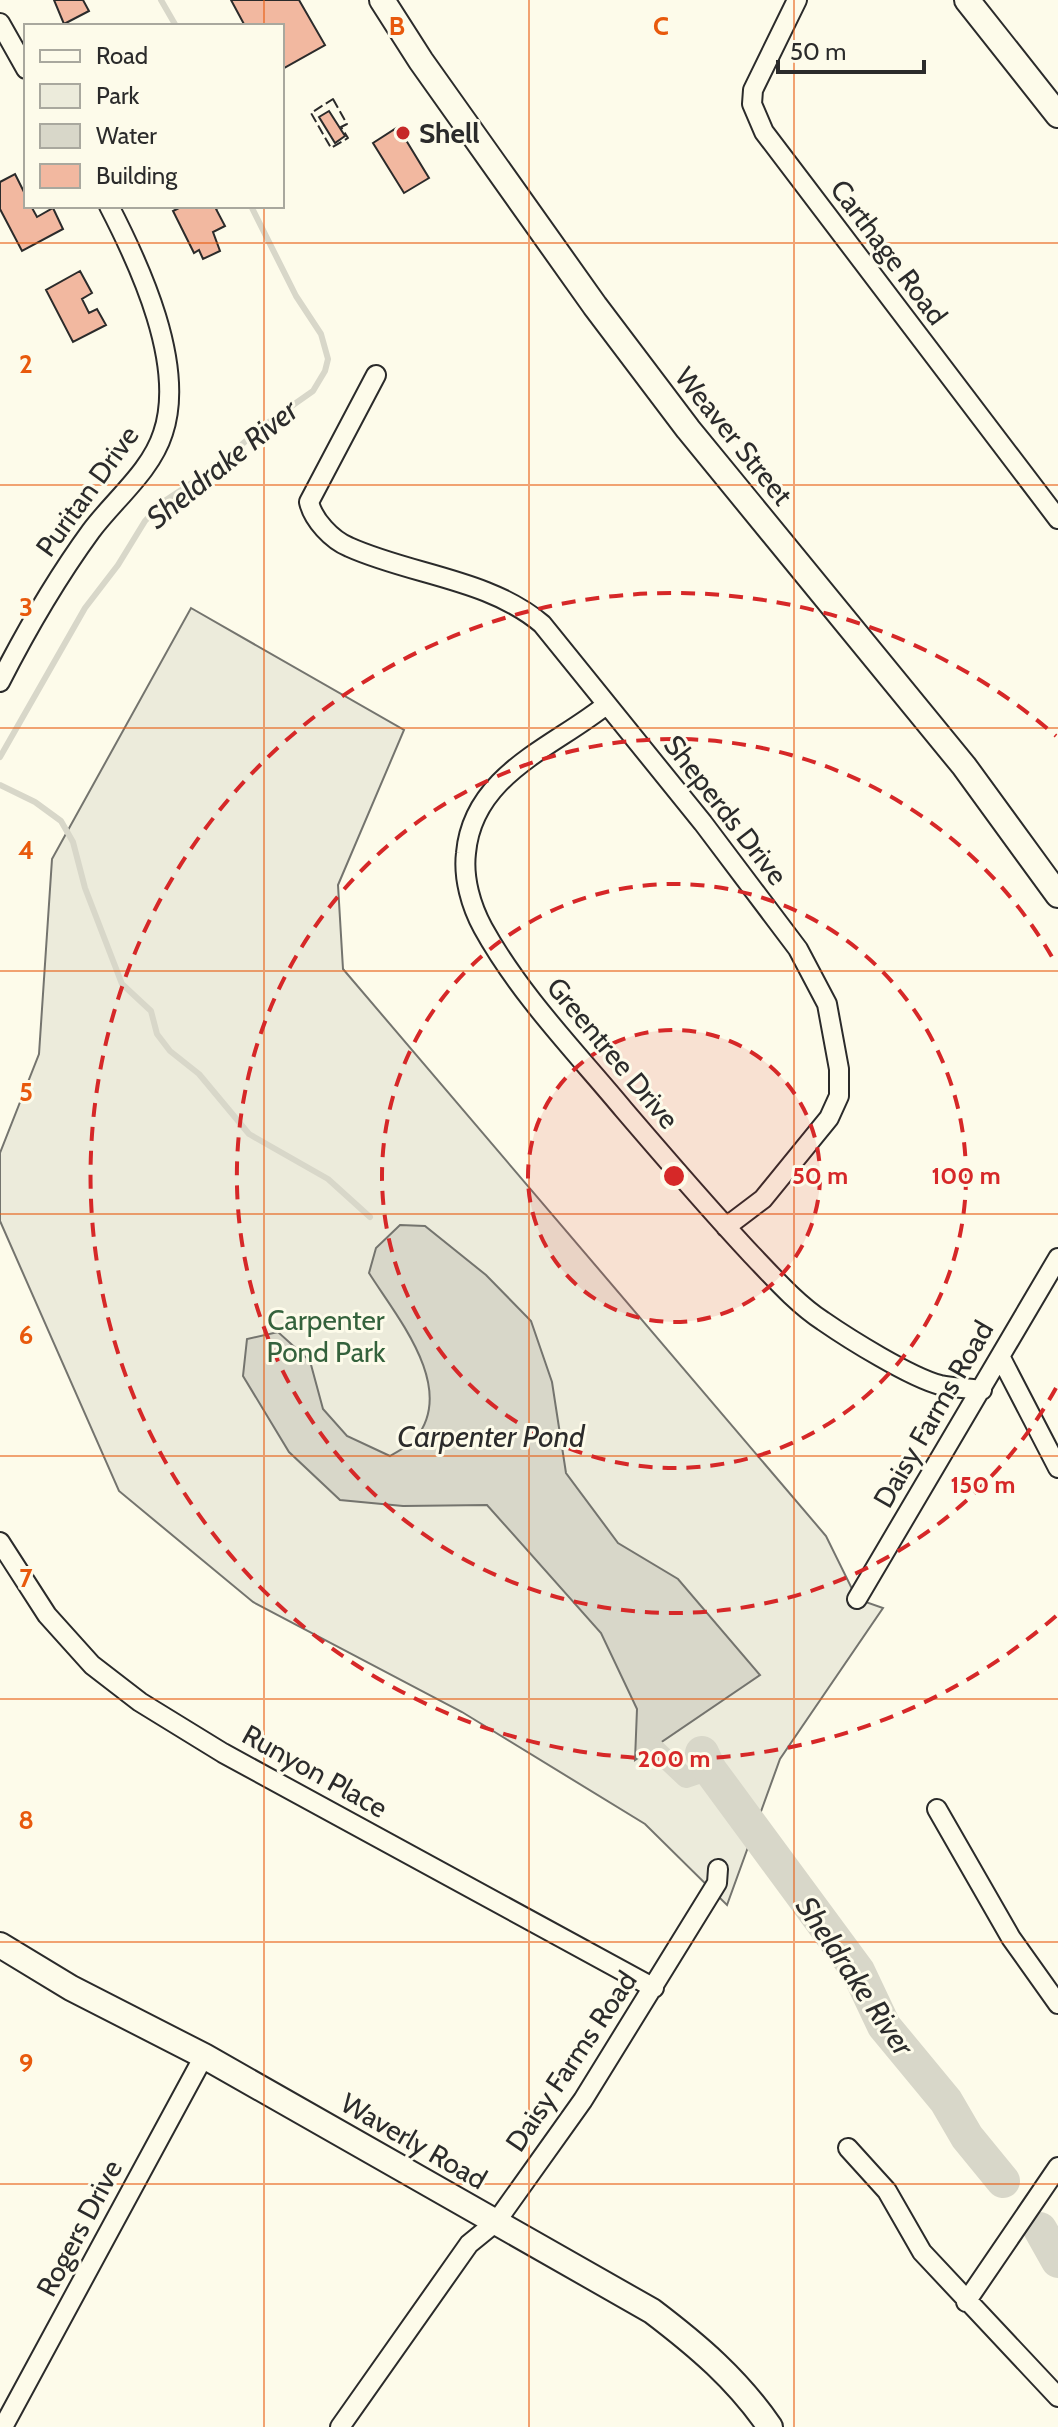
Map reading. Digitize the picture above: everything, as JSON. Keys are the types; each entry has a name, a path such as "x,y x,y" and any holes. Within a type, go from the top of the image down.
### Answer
{"main road":[{"name":"Weaver Street","path":"382,0 517,196 688,429 964,766 1058,895"},
{"path":"967,0 1058,115"},
{"name":"Waverly Road","path":"0,1945 71,1988 204,2056 663,2320 708,2353 745,2392 770,2427"}],"street":[{"name":"Carthage Road","path":"797,0 753,90 752,104 764,132 1058,519"},
{"path":"0,23 24,65"},
{"name":"Puritan Drive","path":"0,682 29,626 65,568 156,449 167,413 169,381 161,338 138,267 110,208"},
{"name":"Sheperds Drive","path":"376,375 309,502 319,524 346,546 525,609 563,647 606,705 703,823 816,977 827,1004 836,1043 839,1096 829,1118 763,1199 726,1227"},
{"name":"Greentree Drive","path":"606,705 583,724 531,753 503,778 485,802 466,850 471,900 482,926 514,979 726,1227 821,1320 938,1384 982,1390"},
{"name":"Daisy Farms Road","path":"857,1599 1058,1258"},
{"path":"1001,1358 1058,1468"},
{"name":"Runyon Place","path":"0,1542 47,1615 92,1665 140,1702 223,1753 654,1988"},
{"path":"937,1809 1011,1938 1058,2004"},
{"name":"Daisy Farms Road","path":"340,2427 469,2244 496,2222 583,2100 717,1883 718,1869"},
{"name":"Rogers Drive","path":"3,2427 204,2056"},
{"path":"848,2148 887,2191 922,2252 1058,2397"},
{"path":"966,2302 1058,2167"}],"green space":[{"name":"Carpenter Pond Park","path":"191,608 404,730 338,885 343,969 826,1536 857,1599 883,1608 780,1759 727,1905 645,1824 462,1712 253,1602 119,1491 0,1221 0,1153 39,1054 52,859"}],"water":[{"name":"Carpenter Pond","path":"400,1225 425,1226 486,1275 531,1321 552,1382 566,1473 618,1543 678,1579 760,1675 635,1760 637,1709 601,1633 487,1505 403,1506 340,1500 289,1452 243,1376 247,1339 278,1332 310,1361 323,1409 347,1436 390,1456 414,1441 427,1418 430,1397 426,1375 407,1331 369,1273 376,1248"}],"building":[{"path":"54,0 83,0 89,11 64,24"},
{"path":"231,0 299,0 325,45 284,68 284,24 244,24"},
{"path":"329,111 345,136 335,143 319,117"},
{"path":"398,127 429,178 404,193 373,143"},
{"path":"15,174 24,192 24,208 32,208 37,217 53,208 63,229 22,251 0,209 0,182"},
{"path":"179,208 218,208 225,226 213,232 220,251 203,259 199,250 194,253 173,211"},
{"path":"80,271 92,293 82,299 89,313 97,309 106,325 73,342 46,290"}],"waterway":[{"name":"Sheldrake River","path":"161,0 175,24"},
{"name":"Sheldrake River","path":"0,757 85,608 118,565 145,521 163,502 219,465 259,429 313,391 325,371 328,359 321,334 296,296 252,208"},
{"name":"Sheldrake River","path":"0,785 35,802 61,821 73,842 85,888 122,984 151,1011 157,1034 170,1051 199,1074 249,1134 328,1179 370,1217"},
{"name":"Sheldrake River","path":"653,1747 686,1778 710,1770"},
{"name":"Sheldrake River","path":"702,1753 710,1770 858,1971 884,2026 946,2101 967,2137 1003,2181"},
{"name":"Sheldrake River","path":"1040,2229 1058,2261"}],"fence":[{"path":"333,99 347,124 341,127 348,138 331,148 311,113 333,99"}],"place":[{"name":"Shell","path":"403,133"}]}
